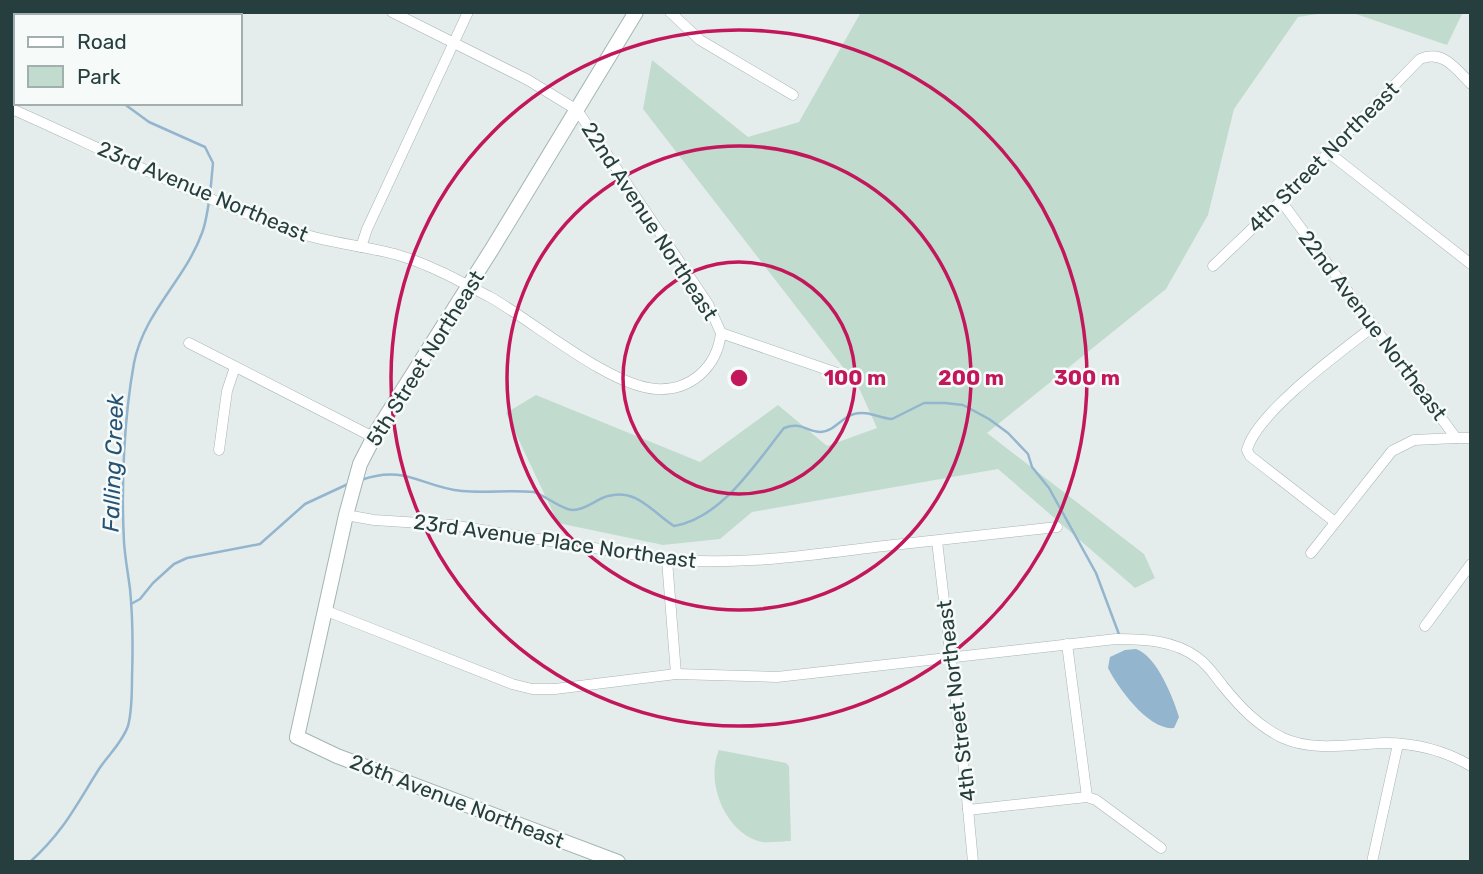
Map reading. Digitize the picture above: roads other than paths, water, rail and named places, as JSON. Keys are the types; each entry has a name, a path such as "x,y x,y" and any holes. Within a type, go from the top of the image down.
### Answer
{"street":[{"name":"22nd Avenue Northeast","path":"393,12 528,80 577,110 708,304 721,333 840,374"},
{"path":"361,247 468,12"},
{"name":"5th Street Northeast","path":"297,737 324,610 360,464 373,437 636,12"},
{"path":"670,12 700,40 793,95"},
{"name":"4th Street Northeast","path":"1213,266 1281,201 1420,59 1435,55 1446,60 1471,84"},
{"name":"23rd Avenue Northeast","path":"12,109 230,207 314,238 421,262 468,286 611,374 639,386 659,389 679,386 709,368 719,348 721,333"},
{"path":"1329,152 1471,264"},
{"name":"22nd Avenue Northeast","path":"1281,201 1456,438 1471,438"},
{"path":"1335,522 1250,457 1247,450 1255,433 1299,385 1374,326"},
{"path":"189,343 373,437"},
{"path":"219,450 227,391 235,367"},
{"path":"1311,552 1397,447 1414,440 1456,438"},
{"name":"23rd Avenue Place Northeast","path":"346,515 373,520 452,525 667,560 747,560 1057,527"},
{"name":"4th Street Northeast","path":"937,541 973,862"},
{"path":"667,560 676,674"},
{"path":"1424,625 1470,566"},
{"path":"324,610 512,684 532,689 571,688 676,674 778,677 1134,639 1176,646 1197,657 1248,715 1283,738 1326,746 1398,744 1434,749 1471,766"},
{"path":"1068,644 1087,797"},
{"name":"26th Avenue Northeast","path":"297,737 337,756 618,862"},
{"path":"1372,862 1398,744"},
{"path":"968,810 1087,797 1096,800 1161,848"}],"water":[{"path":"1136,649 1151,660 1168,689 1179,717 1174,728 1155,723 1135,707 1108,668 1110,657 1125,650"}],"waterway":[{"name":"Falling Creek","path":"126,105 149,122 205,147 213,163 210,195"},
{"name":"Falling Creek","path":"30,862 42,851 76,807 128,726 132,702 132,634 123,498 124,452 134,363 146,328 195,250 209,202"},
{"path":"361,480 390,474 462,491 534,492 573,510 608,496 627,495 644,503 674,526 691,521 722,501 749,473 784,428 800,426 821,432 830,430 859,413 892,419 924,403 963,405 1008,433 1028,454 1032,467 1049,488 1096,573 1120,637"},
{"path":"131,604 140,599 174,564 187,558 260,544 305,504 348,484"}]}
